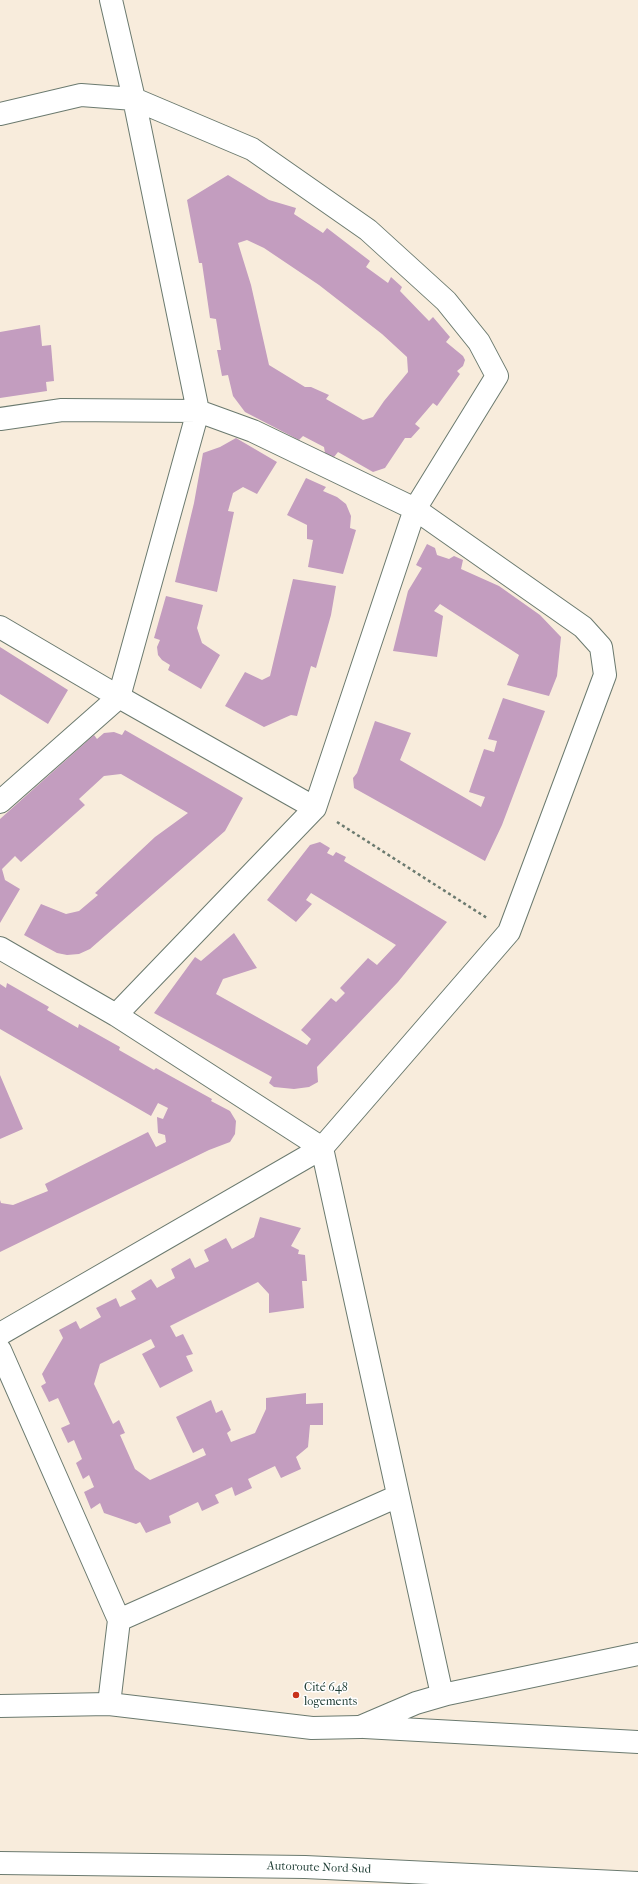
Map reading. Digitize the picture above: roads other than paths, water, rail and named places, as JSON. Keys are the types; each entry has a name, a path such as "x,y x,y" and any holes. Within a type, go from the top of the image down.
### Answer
{"main road":[{"path":"0,802 119,698 198,411 134,99 111,0"},
{"path":"0,114 81,95 134,99 252,149 368,230 446,301 479,342 497,376 415,509 315,808 116,1015"},
{"path":"0,419 62,410 198,411 254,431 415,509 583,627 601,647 606,674 509,932 322,1148 0,1334"},
{"path":"0,627 119,698 315,808"},
{"path":"0,948 116,1015 322,1148 442,1695"},
{"path":"0,1350 119,1620 109,1704"},
{"path":"119,1620 398,1496"},
{"path":"360,1727 416,1702 442,1695 638,1654"},
{"path":"0,1706 109,1704 312,1728 360,1727 638,1742"},
{"name":"Autoroute Nord-Sud","path":"0,1863 305,1867 638,1883"}],"place":[{"name":"Cité 648 logements","path":"296,1695"}]}
